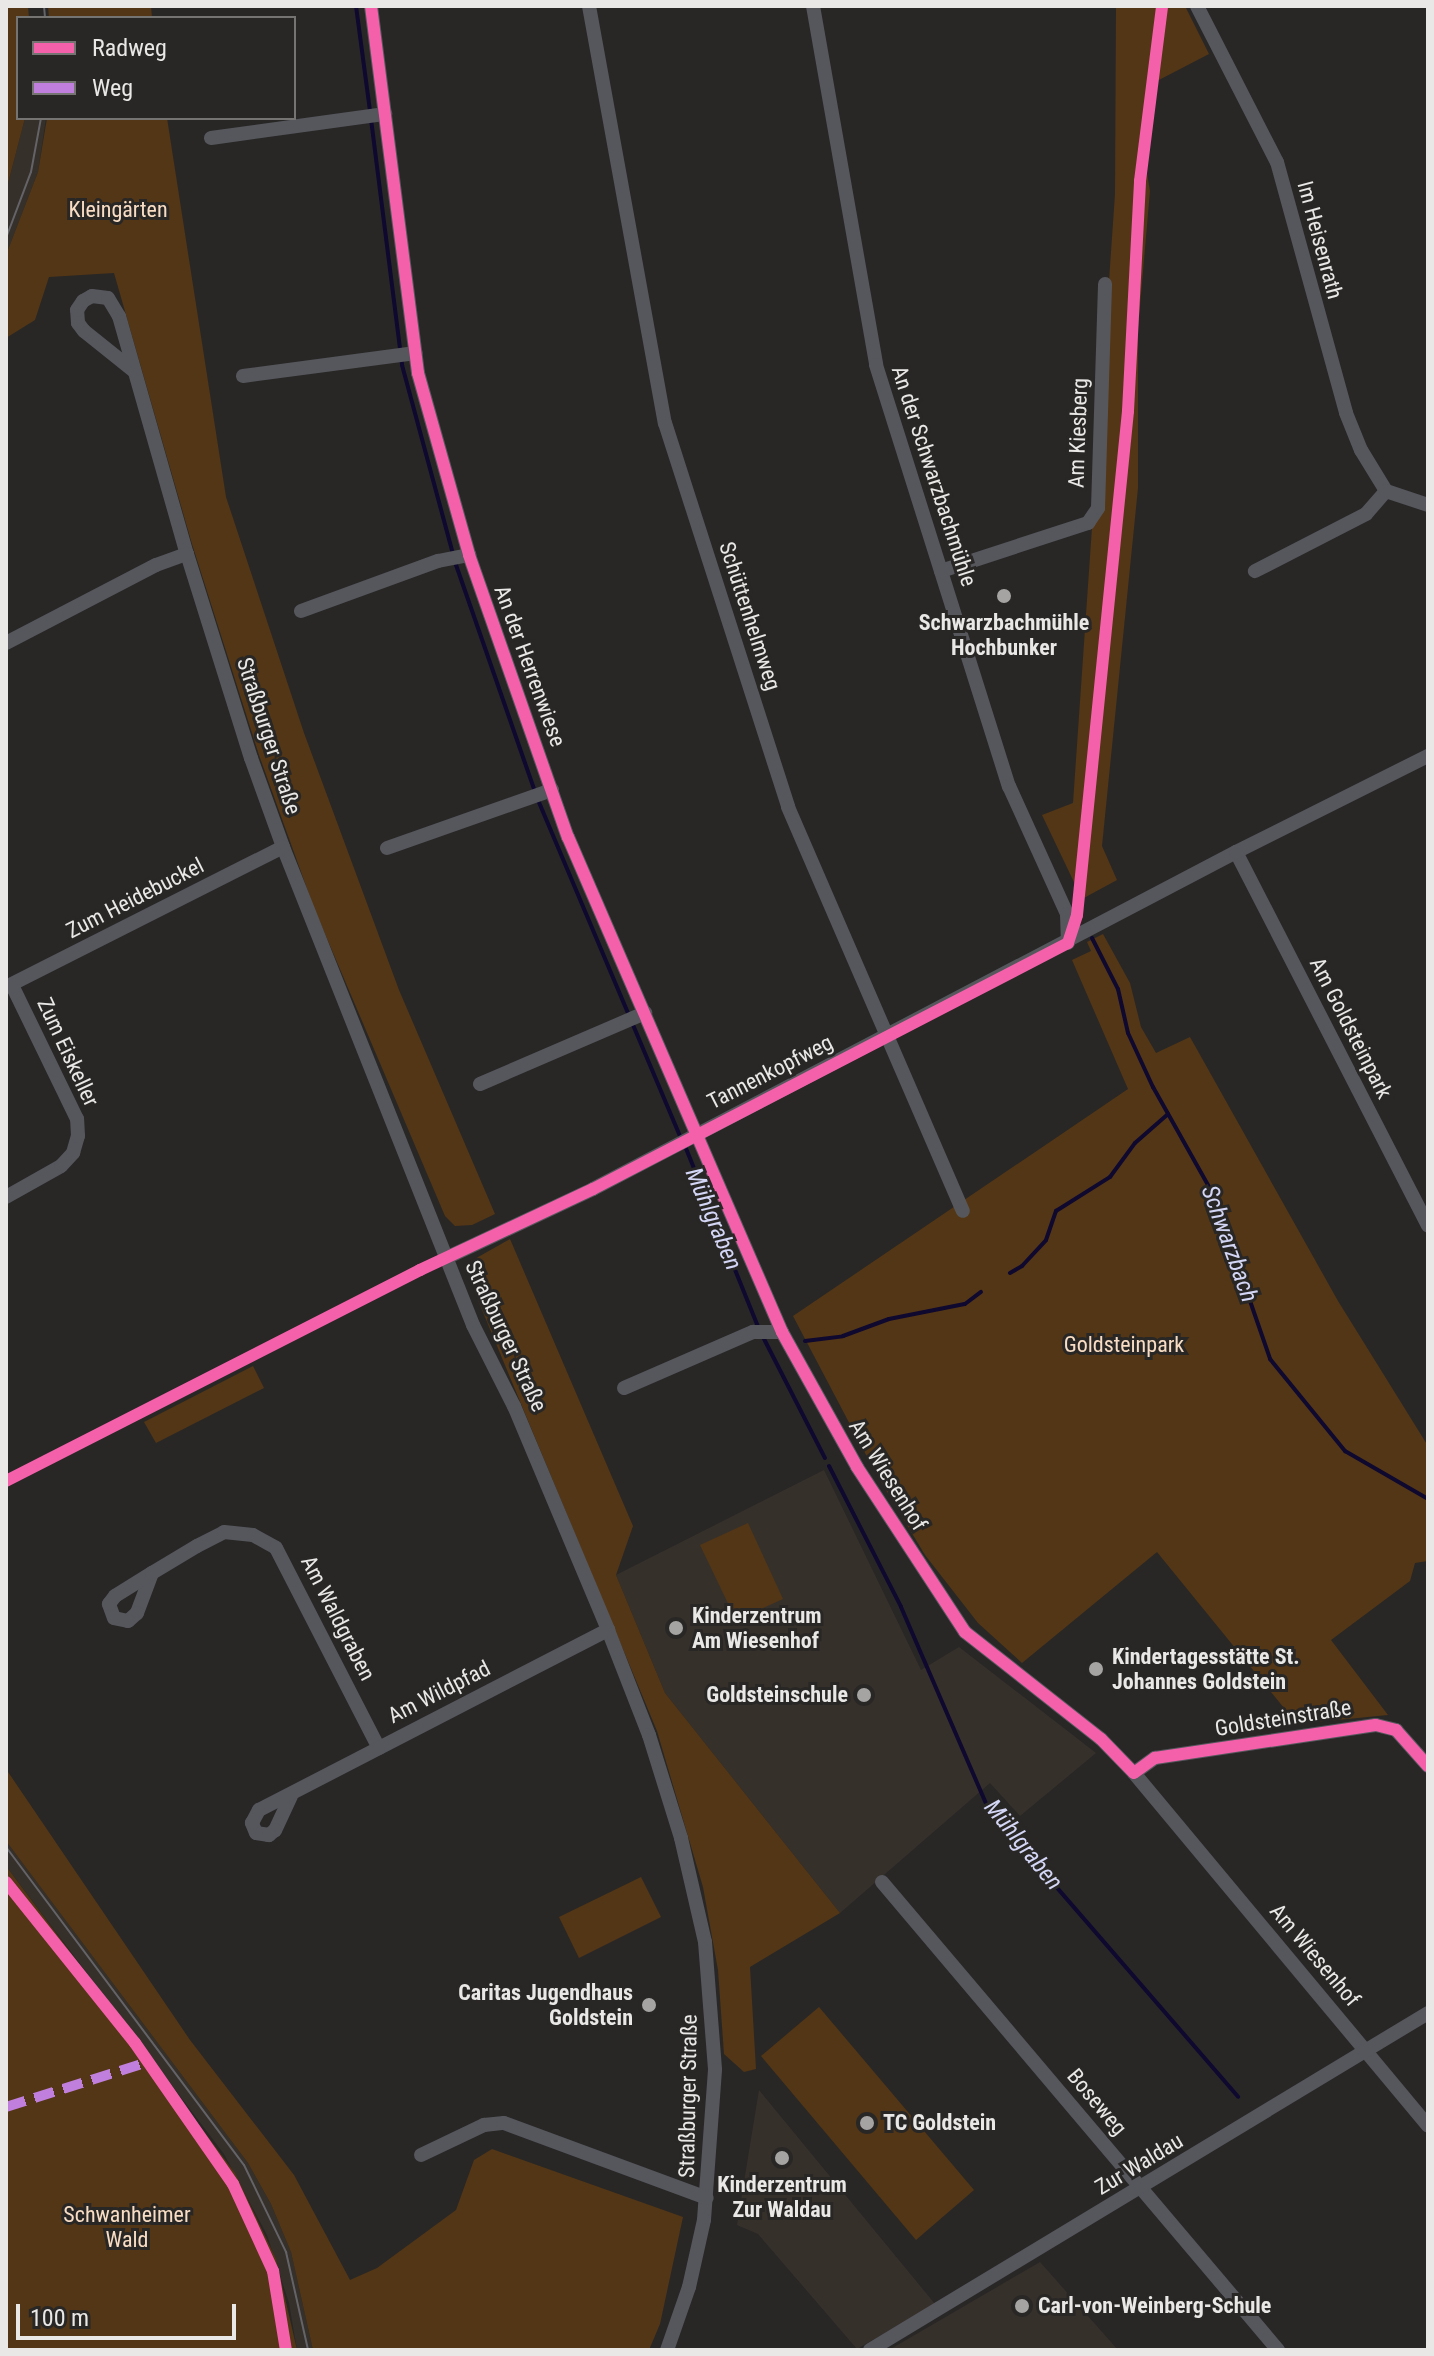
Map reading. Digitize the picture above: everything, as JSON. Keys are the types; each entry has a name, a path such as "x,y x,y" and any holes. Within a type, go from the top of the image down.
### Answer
{"street":[{"name":"An der Herrenwiese","path":"371,6 381,114 412,353 465,556 543,793 568,837 642,1014 697,1132"},
{"name":"Schüttenhelmweg","path":"589,6 665,423 788,807 963,1211"},
{"name":"An der Schwarzbachmühle","path":"813,6 876,365 1009,786 1067,914 1068,943"},
{"name":"Im Heisenrath","path":"1197,6 1277,162 1346,413 1361,450 1386,491"},
{"path":"211,138 381,114"},
{"name":"Am Kiesberg","path":"941,571 1088,523 1098,508 1105,284"},
{"name":"Straßburger Straße","path":"134,371 78,323 77,310 83,301 101,296 113,304 134,371 187,554 251,758 283,847 473,1325 514,1406 608,1630 666,1785 705,1942 715,2070 707,2198 689,2287 667,2350"},
{"path":"243,376 412,353"},
{"path":"1255,571 1366,514 1386,491 1428,505"},
{"path":"6,643 156,565 187,554"},
{"path":"301,611 438,561 445,563 465,556"},
{"name":"Tannenkopfweg","path":"446,1258 593,1189 697,1132 1068,943 1236,852 1428,756"},
{"path":"387,848 543,793"},
{"name":"Zum Heidebuckel","path":"9,986 283,847"},
{"name":"Am Goldsteinpark","path":"1236,852 1428,1225"},
{"name":"Zum Eiskeller","path":"6,1197 61,1166 73,1153 78,1136 73,1110 9,986"},
{"path":"480,1084 642,1014"},
{"name":"Am Wiesenhof","path":"697,1132 782,1332 862,1476 965,1632 1101,1739 1134,1773 1428,2126"},
{"path":"624,1388 753,1332 782,1332"},
{"name":"Am Waldgraben","path":"152,1573 224,1532 253,1535 276,1548 379,1748"},
{"name":"Am Wildpfad","path":"291,1796 608,1630"},
{"name":"Goldsteinstraße","path":"1134,1773 1155,1758 1376,1725 1396,1730 1428,1766"},
{"name":"Boseweg","path":"882,1882 1278,2350"},
{"name":"Zur Waldau","path":"870,2350 1428,2013"},
{"name":"Straßburger Straße","path":"421,2155 484,2125 504,2123 707,2198"}],"shaded area":[{"path":"24,120 46,120 38,172 6,255 6,191"},
{"name":"Goldsteinschule","path":"824,1470 921,1670 959,1647 1096,1753 1020,1816 990,1783 840,1913 665,1693 616,1575"},
{"path":"6,1841 248,2163 271,2204 291,2252 313,2350 297,2350 289,2303 267,2235 224,2154 6,1866"},
{"name":"Kinderzentrum Zur Waldau","path":"759,2090 935,2304 857,2349 758,2234 737,2225"},
{"name":"Carl-von-Weinberg-Schule","path":"1040,2262 1118,2350 889,2350"}],"green space":[{"path":"6,6 28,6 29,16 16,16 16,120 24,120 6,191"},
{"path":"48,6 151,6 152,16 49,16"},
{"path":"1116,6 1185,6 1209,54 1157,81 1144,156 1150,191 1138,329 1138,488 1102,846 1117,880 1082,899 1042,815 1073,803 1115,194"},
{"name":"Kleingärten","path":"47,120 167,120 226,497 304,733 399,990 495,1214 472,1225 455,1226 445,1216 314,908 259,755 192,544 114,273 49,277 35,320 6,338 6,255 38,172"},
{"name":"Goldsteinpark","path":"1103,934 1130,983 1141,1027 1156,1053 1190,1037 1338,1301 1428,1446 1428,1561 1415,1563 1410,1581 1331,1640 1388,1715 1297,1724 1157,1552 1022,1663 978,1623 925,1555 874,1470 793,1316 1128,1089 1072,960 1091,951 1087,942"},
{"path":"510,1239 633,1526 616,1575 665,1693 840,1913 750,1967 756,2069 744,2072 724,2054 718,1970 703,1887 657,1731 475,1293 478,1292 470,1273 471,1261"},
{"path":"253,1366 264,1388 156,1443 144,1422"},
{"path":"748,1523 783,1599 736,1620 700,1545"},
{"path":"6,1769 190,2040 294,2175 350,2280 377,2268 456,2210 474,2160 492,2149 683,2217 660,2324 649,2350 313,2350 291,2252 271,2204 248,2163 6,1841"},
{"name":"Schwanheimer Wald","path":"6,1866 235,2173 276,2259 297,2350 6,2350"},
{"path":"641,1877 661,1917 579,1958 559,1917"},
{"name":"TC Goldstein","path":"819,2007 974,2190 916,2240 761,2056"}],"waterway":[{"name":"Mühlgraben","path":"356,6 370,111"},
{"name":"Mühlgraben","path":"371,119 402,365 453,554"},
{"name":"Mühlgraben","path":"455,562 535,792"},
{"name":"Mühlgraben","path":"538,800 681,1138"},
{"name":"Schwarzbach","path":"1092,938 1118,989 1128,1033 1153,1087 1213,1194 1270,1359 1345,1451 1428,1499"},
{"path":"1010,1273 1022,1266 1046,1240 1056,1211 1110,1177 1135,1143 1168,1114"},
{"name":"Mühlgraben","path":"685,1146 758,1327"},
{"path":"805,1341 843,1336 889,1319 965,1304 981,1292"},
{"name":"Mühlgraben","path":"762,1335 825,1458"},
{"name":"Mühlgraben","path":"829,1466 901,1607 988,1808 1238,2097"}],"tram line":[{"path":"44,6 45,16"},
{"path":"6,238 31,172 41,120"},
{"path":"6,1847 244,2165 286,2252 308,2350"}],"marked path":[{"path":"6,2107 148,2062"}],"cycle path":[{"path":"371,6 418,373 469,555 568,837 782,1332 857,1467 965,1632 1101,1739 1134,1773 1155,1758 1376,1725 1396,1730 1428,1766"},
{"path":"6,1481 420,1270 593,1189 1068,943 1077,915 1128,411 1140,181 1162,6"},
{"path":"6,1882 135,2043 233,2184 273,2271 286,2350"}],"place":[{"name":"Schwarzbachmühle Hochbunker","path":"1004,596"},
{"name":"Kinderzentrum Am Wiesenhof","path":"676,1628"},
{"name":"Kindertagesstätte St. Johannes Goldstein","path":"1096,1669"},
{"name":"Goldsteinschule","path":"864,1695"},
{"name":"Caritas Jugendhaus Goldstein","path":"649,2005"},
{"name":"TC Goldstein","path":"867,2123"},
{"name":"Kinderzentrum Zur Waldau","path":"782,2158"},
{"name":"Carl-von-Weinberg-Schule","path":"1022,2306"}]}
